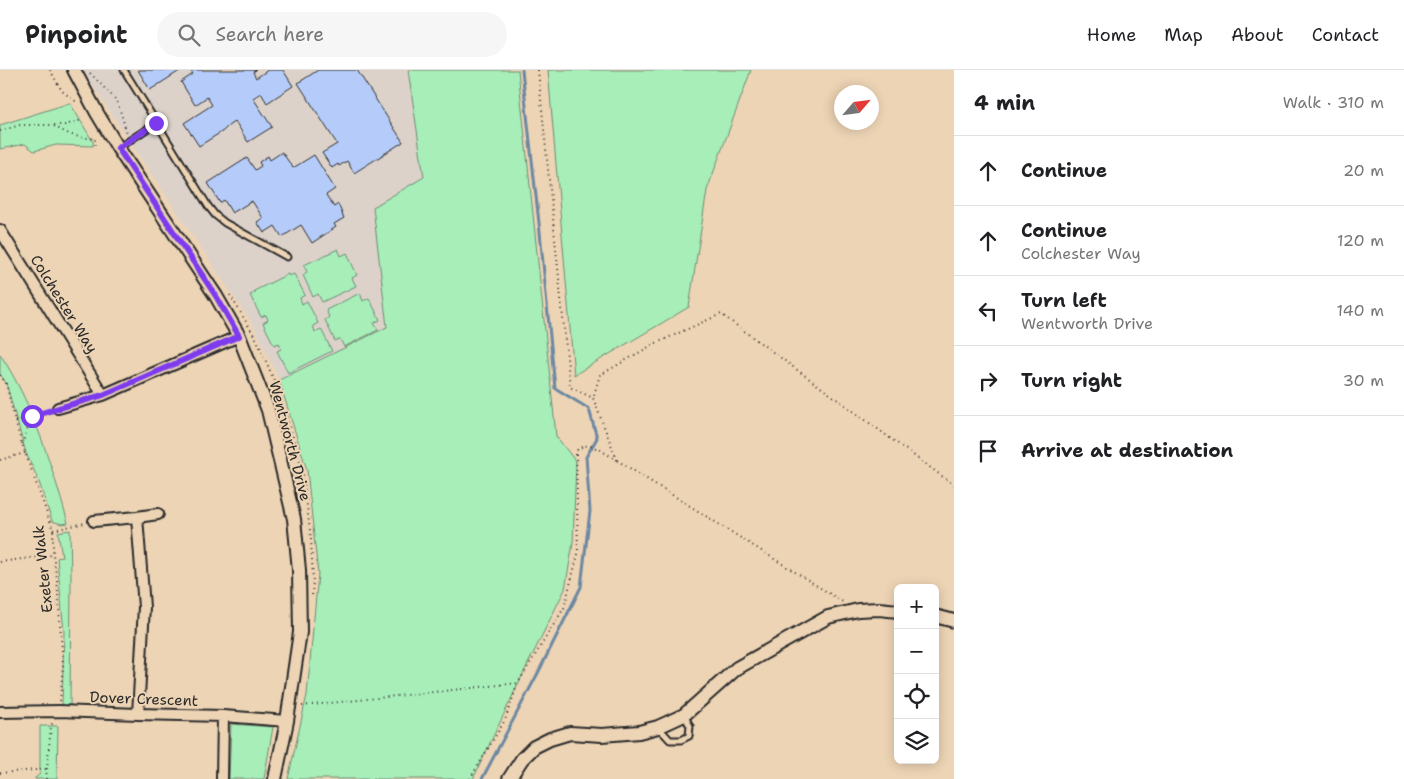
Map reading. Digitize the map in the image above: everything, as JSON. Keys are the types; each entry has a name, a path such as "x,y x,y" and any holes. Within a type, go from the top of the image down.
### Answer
{"street":[{"name":"Wentworth Drive","path":"74,70 118,148 211,288 239,336 268,410 294,519 300,632 288,721 275,779"},
{"name":"Colchester Way","path":"0,230 103,395"},
{"path":"58,408 103,395 239,336"},
{"path":"94,520 158,514"},
{"path":"137,517 144,606 138,714"},
{"path":"509,779 522,759 534,747 550,739 570,733 602,735 639,732 658,727 684,715 737,668 828,618 858,610 894,611"},
{"path":"939,617 954,621"},
{"name":"Dover Crescent","path":"0,712 59,710 223,716 288,721"},
{"path":"222,779 223,716"}],"lane":[{"path":"124,70 215,215 225,223 287,257"},
{"path":"118,148 156,123"},
{"path":"658,727 670,740 681,740 689,736 690,726 684,715"}],"path":[{"path":"50,70 62,91 80,104"},
{"path":"87,70 117,101 130,140"},
{"path":"538,70 570,387 593,398"},
{"path":"0,132 20,124 54,126 82,120"},
{"path":"54,126 67,134 88,139 95,138"},
{"path":"95,132 95,146"},
{"path":"617,460 593,398 600,375 652,345 721,314 954,485"},
{"name":"Exeter Walk","path":"0,374 6,383 22,444 53,530 53,555 57,579 63,665 59,710 51,726 46,779"},
{"path":"15,421 58,408"},
{"path":"22,444 32,416"},
{"path":"470,779 505,720 518,683 564,608 578,554 576,451 582,446 599,449 858,610"},
{"path":"0,460 25,453"},
{"path":"53,530 94,520"},
{"path":"0,562 53,555"},
{"path":"299,707 518,683"},
{"path":"0,773 47,769"}],"shaded area":[{"path":"84,70 518,70 556,437 576,462 573,543 565,589 307,695 318,574 307,470 279,380 254,327 86,76"}],"green space":[{"path":"408,70 518,70 556,436 576,462 573,543 565,589 473,779 288,779 307,695 318,574 307,470 279,380 387,327 373,207 424,177"},
{"path":"548,70 751,70 707,190 689,307 574,375"},
{"path":"70,103 93,142 93,146 56,145 34,151 25,144 0,149 0,125"},
{"path":"338,249 341,256 347,253 357,275 352,278 356,286 322,302 318,294 313,297 303,275 307,272 304,265"},
{"path":"288,274 289,276 294,274 305,295 300,298 302,304 307,301 318,323 313,326 315,332 321,329 332,351 288,373 277,351 281,349 279,343 274,345 263,323 268,320 266,315 261,317 250,295 255,293 254,291"},
{"path":"360,293 363,301 369,298 380,320 374,323 378,330 344,347 340,339 335,341 325,320 329,317 326,310"},
{"path":"0,354 23,394 32,415 48,457 68,523 62,524 52,521 38,479 26,453 6,383 0,374"},
{"path":"70,530 70,707 62,706 64,632 57,558 62,557 58,532"},
{"path":"231,724 273,727 264,779 229,779"},
{"path":"40,726 58,726 57,779 35,779 40,774"}],"building":[{"path":"138,70 181,70 150,90"},
{"path":"190,70 256,70 253,72 256,78 268,70 283,70 293,86 267,103 261,93 253,98 272,127 248,142 235,121 199,146 184,123 212,105 207,97 195,105 181,82 193,74"},
{"path":"318,70 357,70 403,142 354,173 347,161 332,168 322,153 337,144 298,83"},
{"path":"282,152 293,168 314,155 335,189 326,195 334,207 338,204 344,218 334,224 336,227 312,243 301,225 282,237 275,226 264,233 257,222 263,218 252,201 232,213 224,200 220,203 208,183 247,158 255,170 261,166 259,162 268,156 270,160"}],"waterway":[{"path":"482,779 581,587 590,511 586,457 597,438 589,409 555,388 522,70"}],"route":[{"path":"32,416 103,395 239,336 216,296 118,148 156,123"}]}
